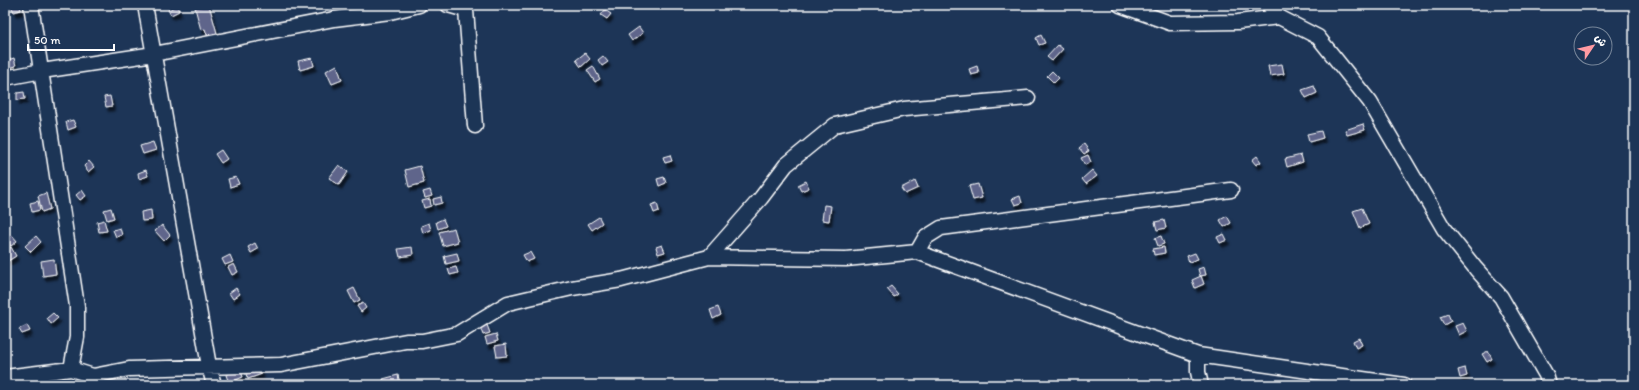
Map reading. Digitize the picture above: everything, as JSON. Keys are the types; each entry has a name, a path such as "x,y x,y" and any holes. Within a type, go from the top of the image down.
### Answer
{"street":[{"path":"31,5 77,306 77,336 71,369"},
{"path":"145,5 209,366 214,385"},
{"path":"5,78 154,54 334,19 390,12 419,5"},
{"path":"448,5 465,7 475,126"},
{"path":"1120,5 1170,23 1238,22 1279,17"},
{"path":"1269,5 1279,17 1318,37 1370,102 1444,229 1501,297 1546,375 1549,385"},
{"path":"709,257 761,198 786,164 836,125 904,109 1028,98"},
{"path":"917,252 925,238 941,228 1231,190"},
{"path":"5,377 71,369 94,381 129,369 281,365 406,341 422,341 446,337 457,334 508,303 572,288 621,280 709,257 846,259 917,252 1198,355 1404,385"},
{"path":"1198,355 1198,372 1201,385"}],"building":[{"path":"20,5 21,10 14,12 11,6"},
{"path":"209,5 217,33 207,35 205,29 201,30 195,8"},
{"path":"177,6 179,11 171,15 168,10"},
{"path":"605,10 611,14 607,19 601,15"},
{"path":"639,27 643,33 632,41 628,35"},
{"path":"1041,35 1045,43 1039,45 1036,38"},
{"path":"1058,45 1063,49 1052,61 1047,57"},
{"path":"585,53 590,59 581,67 576,60"},
{"path":"603,56 608,62 602,66 598,60"},
{"path":"14,58 16,66 5,69 5,61"},
{"path":"312,58 314,66 300,70 298,61"},
{"path":"1282,64 1284,74 1270,76 1268,66"},
{"path":"337,65 342,80 332,84 326,71"},
{"path":"593,66 600,79 595,82 587,70"},
{"path":"977,66 979,73 971,75 969,69"},
{"path":"1052,71 1059,78 1054,83 1047,76"},
{"path":"1314,86 1317,93 1306,98 1302,90"},
{"path":"24,92 25,99 17,100 17,93"},
{"path":"110,96 112,106 106,107 104,97"},
{"path":"73,120 76,127 68,130 66,122"},
{"path":"1363,124 1365,130 1347,135 1345,130"},
{"path":"1321,131 1323,138 1309,142 1307,134"},
{"path":"153,142 156,150 143,154 140,146"},
{"path":"1084,144 1089,151 1084,154 1079,148"},
{"path":"221,150 227,159 221,163 215,154"},
{"path":"670,155 672,161 665,163 663,157"},
{"path":"1088,155 1091,162 1085,165 1081,158"},
{"path":"1301,155 1303,162 1287,167 1285,159"},
{"path":"1257,156 1261,162 1256,165 1252,160"},
{"path":"89,161 94,167 88,172 84,166"},
{"path":"339,165 348,172 339,185 329,178"},
{"path":"420,166 424,183 409,187 405,170"},
{"path":"146,170 148,176 139,179 138,173"},
{"path":"1092,170 1097,176 1086,184 1082,179"},
{"path":"236,177 239,184 230,187 228,179"},
{"path":"664,177 666,183 659,186 657,179"},
{"path":"806,181 809,188 801,191 798,185"},
{"path":"915,181 918,188 905,194 901,188"},
{"path":"978,184 982,198 973,200 969,186"},
{"path":"82,190 86,196 80,200 76,195"},
{"path":"430,190 432,196 425,198 423,192"},
{"path":"46,193 50,209 42,212 38,196"},
{"path":"1020,196 1022,203 1015,205 1012,199"},
{"path":"441,197 442,203 434,205 433,199"},
{"path":"430,199 431,206 424,208 422,201"},
{"path":"38,201 40,210 32,212 30,203"},
{"path":"657,203 659,211 654,213 651,205"},
{"path":"824,205 831,206 829,221 822,220"},
{"path":"111,208 114,218 107,220 104,210"},
{"path":"1362,208 1369,224 1360,228 1353,211"},
{"path":"151,210 152,220 142,221 141,212"},
{"path":"1227,216 1231,223 1224,227 1220,220"},
{"path":"599,217 602,223 592,230 588,224"},
{"path":"443,219 446,226 438,229 436,222"},
{"path":"104,220 107,231 99,232 97,222"},
{"path":"1164,220 1166,228 1157,230 1155,222"},
{"path":"429,223 431,230 423,233 421,226"},
{"path":"162,225 170,235 164,241 155,231"},
{"path":"120,228 122,235 116,237 113,230"},
{"path":"454,228 458,242 443,246 439,232"},
{"path":"1224,234 1227,240 1220,243 1217,237"},
{"path":"12,235 17,241 11,246 6,240"},
{"path":"36,236 41,242 31,252 25,246"},
{"path":"1161,236 1164,244 1158,246 1155,238"},
{"path":"255,243 258,249 251,253 248,247"},
{"path":"662,245 665,252 658,254 656,247"},
{"path":"11,247 16,256 8,261 5,251"},
{"path":"412,247 413,255 400,257 398,249"},
{"path":"1164,247 1165,253 1154,255 1153,249"},
{"path":"530,252 534,259 527,262 523,255"},
{"path":"457,253 459,261 446,264 444,256"},
{"path":"1195,253 1198,259 1189,262 1187,256"},
{"path":"230,255 233,262 225,265 222,259"},
{"path":"54,259 56,274 43,276 41,261"},
{"path":"234,264 238,272 232,275 228,267"},
{"path":"456,267 458,273 450,275 448,269"},
{"path":"1204,267 1206,275 1200,276 1198,269"},
{"path":"1201,276 1204,284 1195,288 1192,280"},
{"path":"891,286 898,294 894,297 887,289"},
{"path":"236,288 240,294 233,299 229,293"},
{"path":"354,288 360,300 354,303 348,291"},
{"path":"363,303 366,308 361,312 357,306"},
{"path":"718,307 721,315 713,319 710,310"},
{"path":"53,313 58,318 51,324 47,318"},
{"path":"1448,314 1451,321 1444,325 1440,317"},
{"path":"1463,323 1467,331 1459,335 1455,326"},
{"path":"27,325 30,331 22,334 19,329"},
{"path":"487,325 490,333 483,335 480,327"},
{"path":"496,334 498,341 487,344 485,337"},
{"path":"1359,338 1362,345 1356,348 1353,341"},
{"path":"506,344 507,356 497,357 495,346"},
{"path":"1488,351 1492,359 1487,362 1482,354"},
{"path":"259,366 262,374 248,379 245,372"},
{"path":"1465,368 1467,376 1460,378 1458,370"},
{"path":"240,369 243,377 229,383 226,375"},
{"path":"398,375 400,384 385,385 383,379"},
{"path":"524,379 526,385 518,385 517,381"}]}
